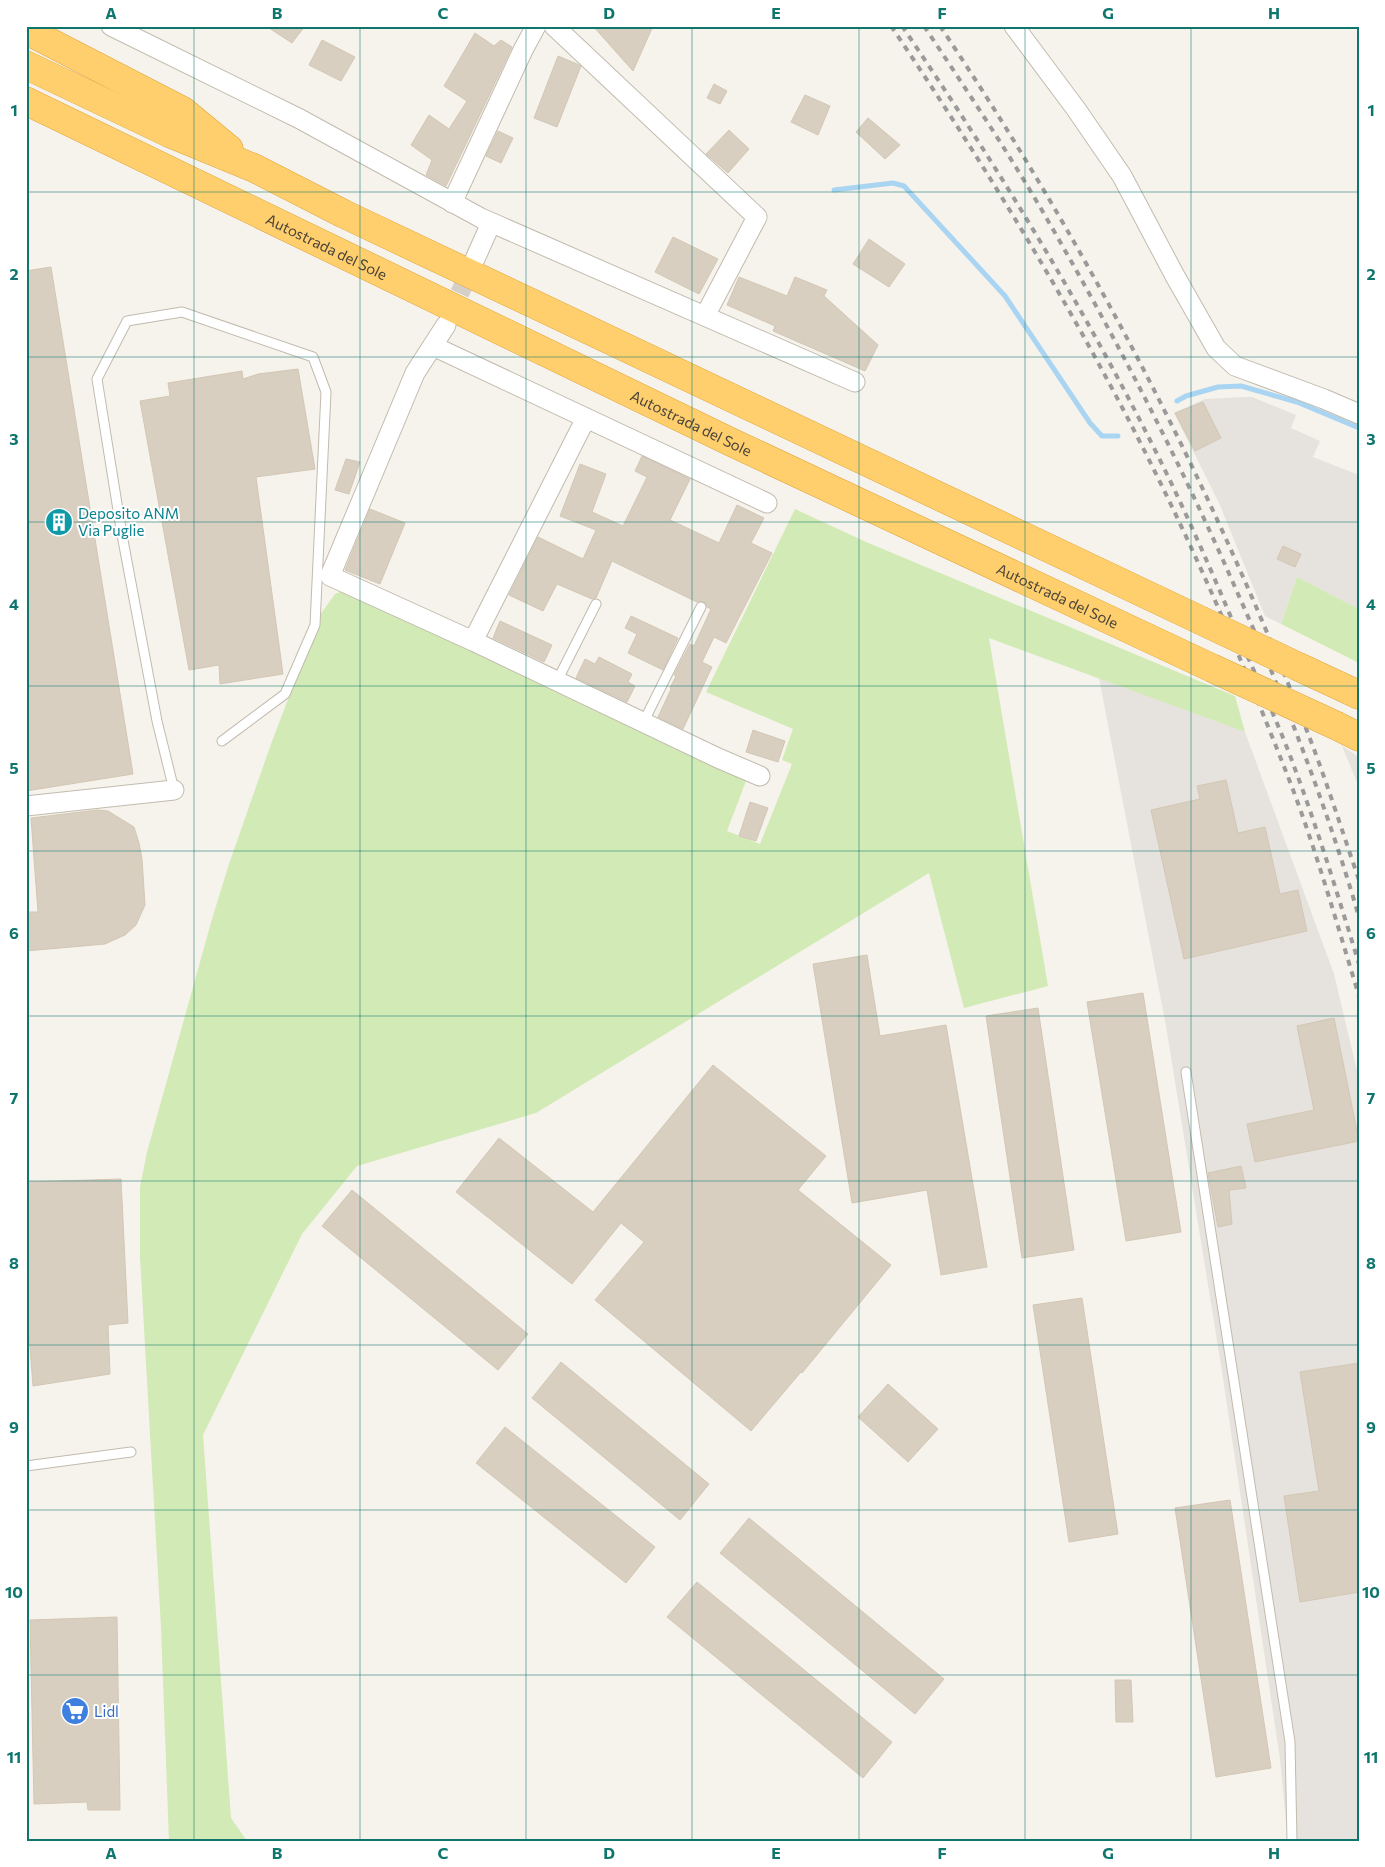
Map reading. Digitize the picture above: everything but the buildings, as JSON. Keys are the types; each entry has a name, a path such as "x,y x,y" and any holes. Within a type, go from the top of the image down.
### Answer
{"highway":[{"path":"26,30 183,111 254,168"},
{"path":"26,65 169,133 254,168 362,222 1359,695"},
{"name":"Autostrada del Sole","path":"26,101 733,443 1348,731"}],"street":[{"path":"111,26 300,119 491,223 854,382"},
{"path":"452,203 536,26"},
{"path":"554,26 757,217 705,316"},
{"path":"1014,26 1076,109 1122,176 1216,348 1235,366 1359,414"},
{"path":"475,259 491,223"},
{"path":"446,325 415,373 330,576 760,776"},
{"path":"433,346 767,503"},
{"path":"473,641 586,418"},
{"path":"26,806 174,790"}],"lane":[{"path":"174,790 157,721 124,545 97,379 127,321 182,312 313,357 326,392 315,625 286,694 222,741"},
{"path":"557,682 596,604"},
{"path":"643,723 701,607"},
{"path":"1186,1072 1290,1742 1292,1841"},
{"path":"26,1466 131,1452"}],"shaded area":[{"path":"1252,397 1296,415 1291,428 1320,441 1313,457 1359,475 1359,609 1297,577 1281,624 1265,616 1219,503 1174,413 1205,399"},
{"path":"1099,678 1245,732 1334,974 1359,1079 1359,1841 1288,1841 1280,1759 1221,1365 1166,1026"},
{"path":"1342,746 1359,757 1359,787"}],"green space":[{"path":"795,509 866,542 1235,696 1245,732 989,638 1048,986 964,1008 929,873 536,1113 357,1166 302,1234 203,1435 231,1818 247,1841 169,1841 161,1628 140,1257 140,1187 147,1152 229,864 271,744 320,615 335,594 353,591 746,781 727,831 760,844 792,764 782,760 793,729 706,692"},
{"path":"1297,577 1359,609 1359,663 1281,624"}],"waterway":[{"path":"834,190 893,183 904,186 1005,296 1090,423 1102,436 1118,436"},
{"path":"1177,401 1186,396 1218,387 1241,386 1297,402 1359,428"}],"tunnel":[{"path":"448,319 474,262"}],"railway":[{"path":"891,26 1023,232 1114,392 1162,485 1252,687 1296,797 1359,996"},
{"path":"902,26 1002,178 1064,282 1123,388 1164,468 1284,740 1321,842 1359,964"},
{"path":"924,26 1040,207 1119,349 1193,495 1289,713 1319,794 1359,917"},
{"path":"940,26 1046,193 1142,366 1186,454 1268,634 1312,745 1359,880"}],"place":[{"name":"Deposito ANM Via Puglie","path":"59,522"},
{"name":"Lidl","path":"75,1711"}]}
